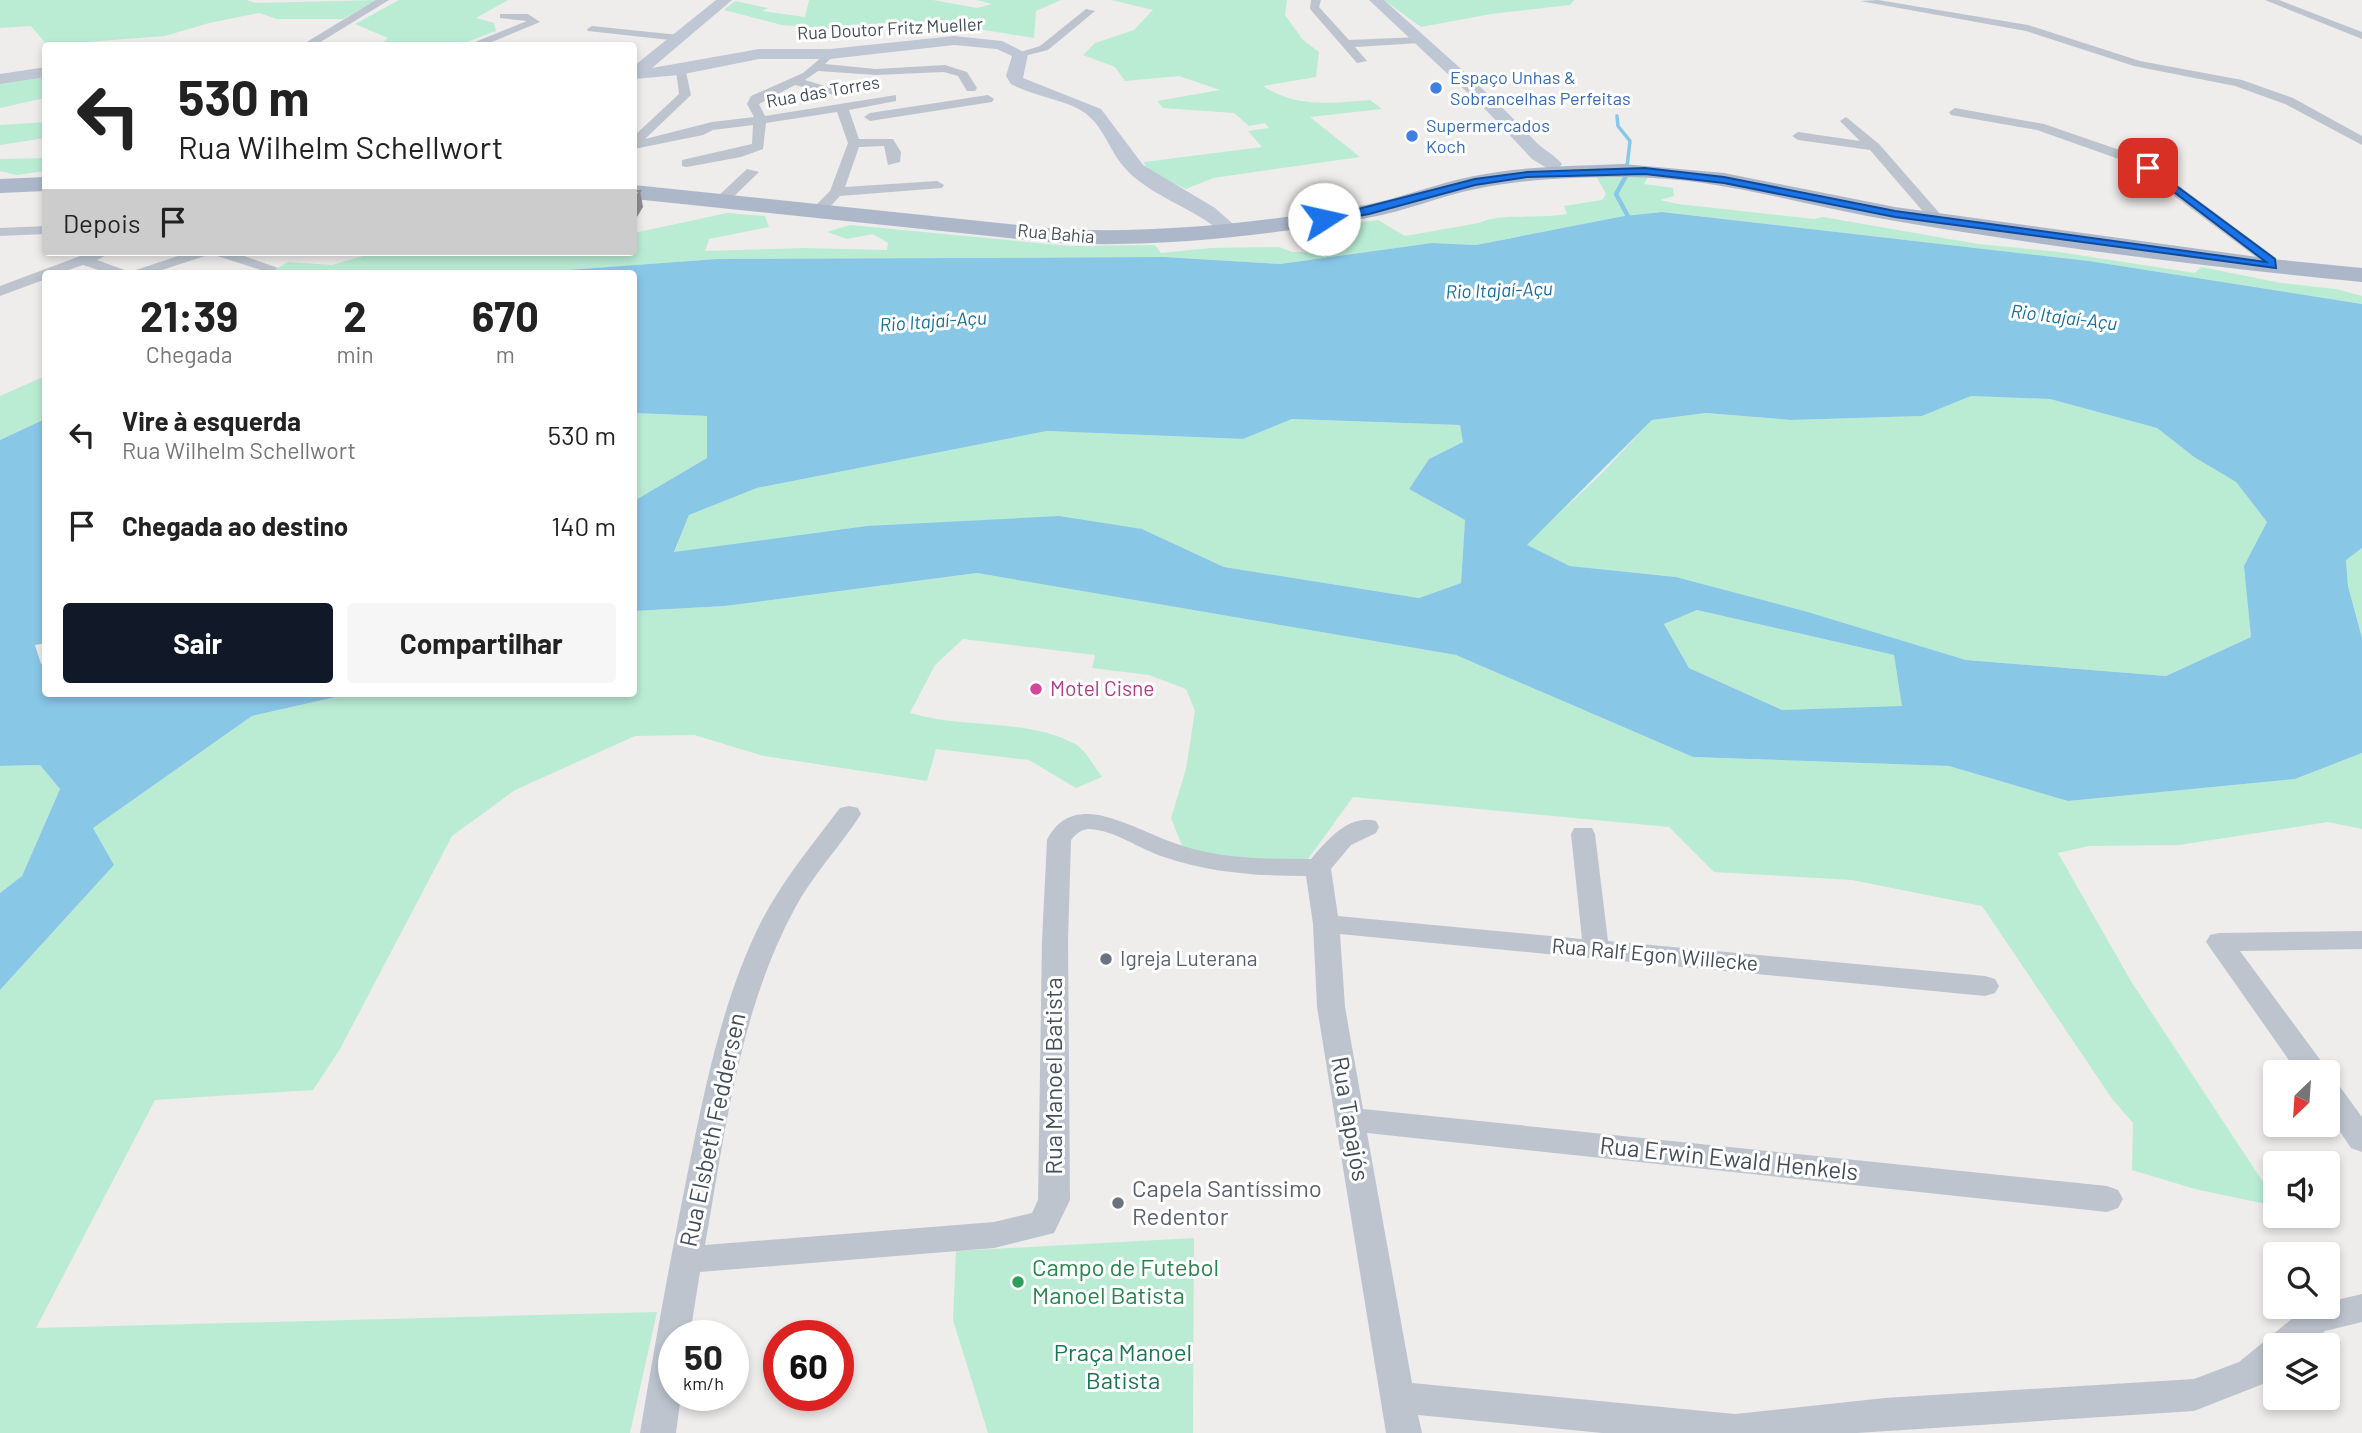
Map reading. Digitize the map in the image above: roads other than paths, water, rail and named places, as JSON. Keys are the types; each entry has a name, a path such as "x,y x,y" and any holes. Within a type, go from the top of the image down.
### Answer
{"main road":[{"name":"Rua Bahia","path":"637,192 1087,238 1158,237 1369,211 1521,170 1625,170 1724,180 1856,208 2272,266 2362,275"},
{"path":"0,186 42,184"}],"street":[{"path":"312,42 384,0"},
{"path":"637,71 725,0"},
{"path":"1316,0 1314,7 1361,61"},
{"path":"1376,0 1555,168"},
{"path":"2270,0 2362,36"},
{"path":"1865,1 2028,28 2138,64 2238,83 2289,101 2362,141"},
{"path":"1964,18 1989,6"},
{"path":"1090,11 1044,48 1020,54 1014,76 1017,81 1088,107 1098,116 1134,167 1150,180 1198,204 1230,230"},
{"path":"481,42 535,22 528,18 504,16"},
{"path":"2346,30 2362,18"},
{"path":"592,29 679,38"},
{"path":"1346,44 1420,40"},
{"name":"Rua Doutor Fritz Mueller","path":"637,73 680,72 749,55 823,61 977,42 1020,54"},
{"path":"687,163 751,150 758,146 760,121 753,104 755,99 794,81 823,61 876,72 945,68 963,74 971,88"},
{"path":"637,140 685,95 680,72"},
{"path":"0,79 42,73"},
{"path":"794,81 834,93"},
{"name":"Rua das Torres","path":"637,142 892,98"},
{"path":"849,121 988,99"},
{"path":"818,211 836,192 854,143 849,121 842,108"},
{"path":"1955,112 2040,127 2135,160 2271,261 2272,266"},
{"path":"1846,121 1874,147 1937,219"},
{"path":"1798,136 1874,147"},
{"path":"854,143 888,142 894,152 893,162"},
{"path":"1521,170 1526,142"},
{"path":"721,201 752,172"},
{"path":"836,192 937,185"},
{"path":"0,232 42,230"},
{"path":"54,270 93,256"},
{"path":"147,270 192,256"},
{"path":"230,256 270,268"},
{"path":"82,260 114,270"},
{"path":"0,291 42,275"},
{"name":"Rua Elsbeth Feddersen","path":"658,1433 685,1260 729,1041 750,975 775,920 810,864 849,814"},
{"name":"Rua Manoel Batista","path":"685,1260 994,1235 1043,1224 1054,1200 1055,941 1059,840 1062,832 1074,824 1088,821 1113,827 1206,862 1244,868 1318,868"},
{"path":"1318,868 1342,839 1367,827"},
{"path":"1583,834 1596,949"},
{"name":"Rua Tapajós","path":"1318,868 1326,924 1331,1007 1404,1433"},
{"name":"Rua Ralf Egon Willecke","path":"1326,924 1985,986"},
{"path":"2305,1060 2219,942 2362,940"},
{"path":"2340,1109 2362,1140"},
{"name":"Rua Erwin Ewald Henkels","path":"1350,1119 2107,1199"},
{"path":"2299,1333 2316,1319 2362,1308"},
{"path":"1399,1397 1735,1430 1885,1414 2194,1395 2251,1373 2263,1363"}],"water":[{"name":"Rio Itajaí-Açu","path":"1662,212 2089,261 2362,304 2362,548 2346,560 2348,586 2362,638 2362,753 2295,779 2068,801 1949,766 1693,757 1456,655 977,573 725,606 637,611 637,499 707,458 707,416 637,413 637,270 568,270 717,259 1164,257 1280,264 1432,243 1476,245 1624,216","holes":["1971,396 2050,399 2157,428 2194,457 2236,482 2267,522 2244,566 2251,637 2166,676 1966,660 1808,612 1676,577 1570,566 1527,545 1652,420 1706,413 1791,420 1922,416","1292,419 1460,425 1463,442 1429,459 1409,489 1465,520 1461,583 1419,598 1224,567 1142,529 1059,516 867,526 674,552 689,515 757,488 1047,431 1243,439","1697,610 1894,655 1902,706 1782,710 1689,668 1664,624"]},
{"path":"42,420 42,644 35,645 42,664 42,697 335,697 252,716 93,828 114,865 0,990 0,893 22,876 60,789 40,765 0,766 0,440"}],"waterway":[{"path":"1617,116 1618,126 1630,141 1627,167"},
{"path":"1627,165 1626,176 1616,194 1630,220"}],"place":[{"name":"Espaço Unhas & Sobrancelhas Perfeitas","path":"1436,88"},
{"name":"Supermercados Koch","path":"1412,136"},
{"name":"Motel Cisne","path":"1036,689"},
{"name":"Igreja Luterana","path":"1106,959"},
{"name":"Capela Santíssimo Redentor","path":"1118,1203"},
{"name":"Campo de Futebol Manoel Batista","path":"1018,1282"}],"park label":[{"name":"Praça Manoel Batista","path":"1123,1367"}]}
